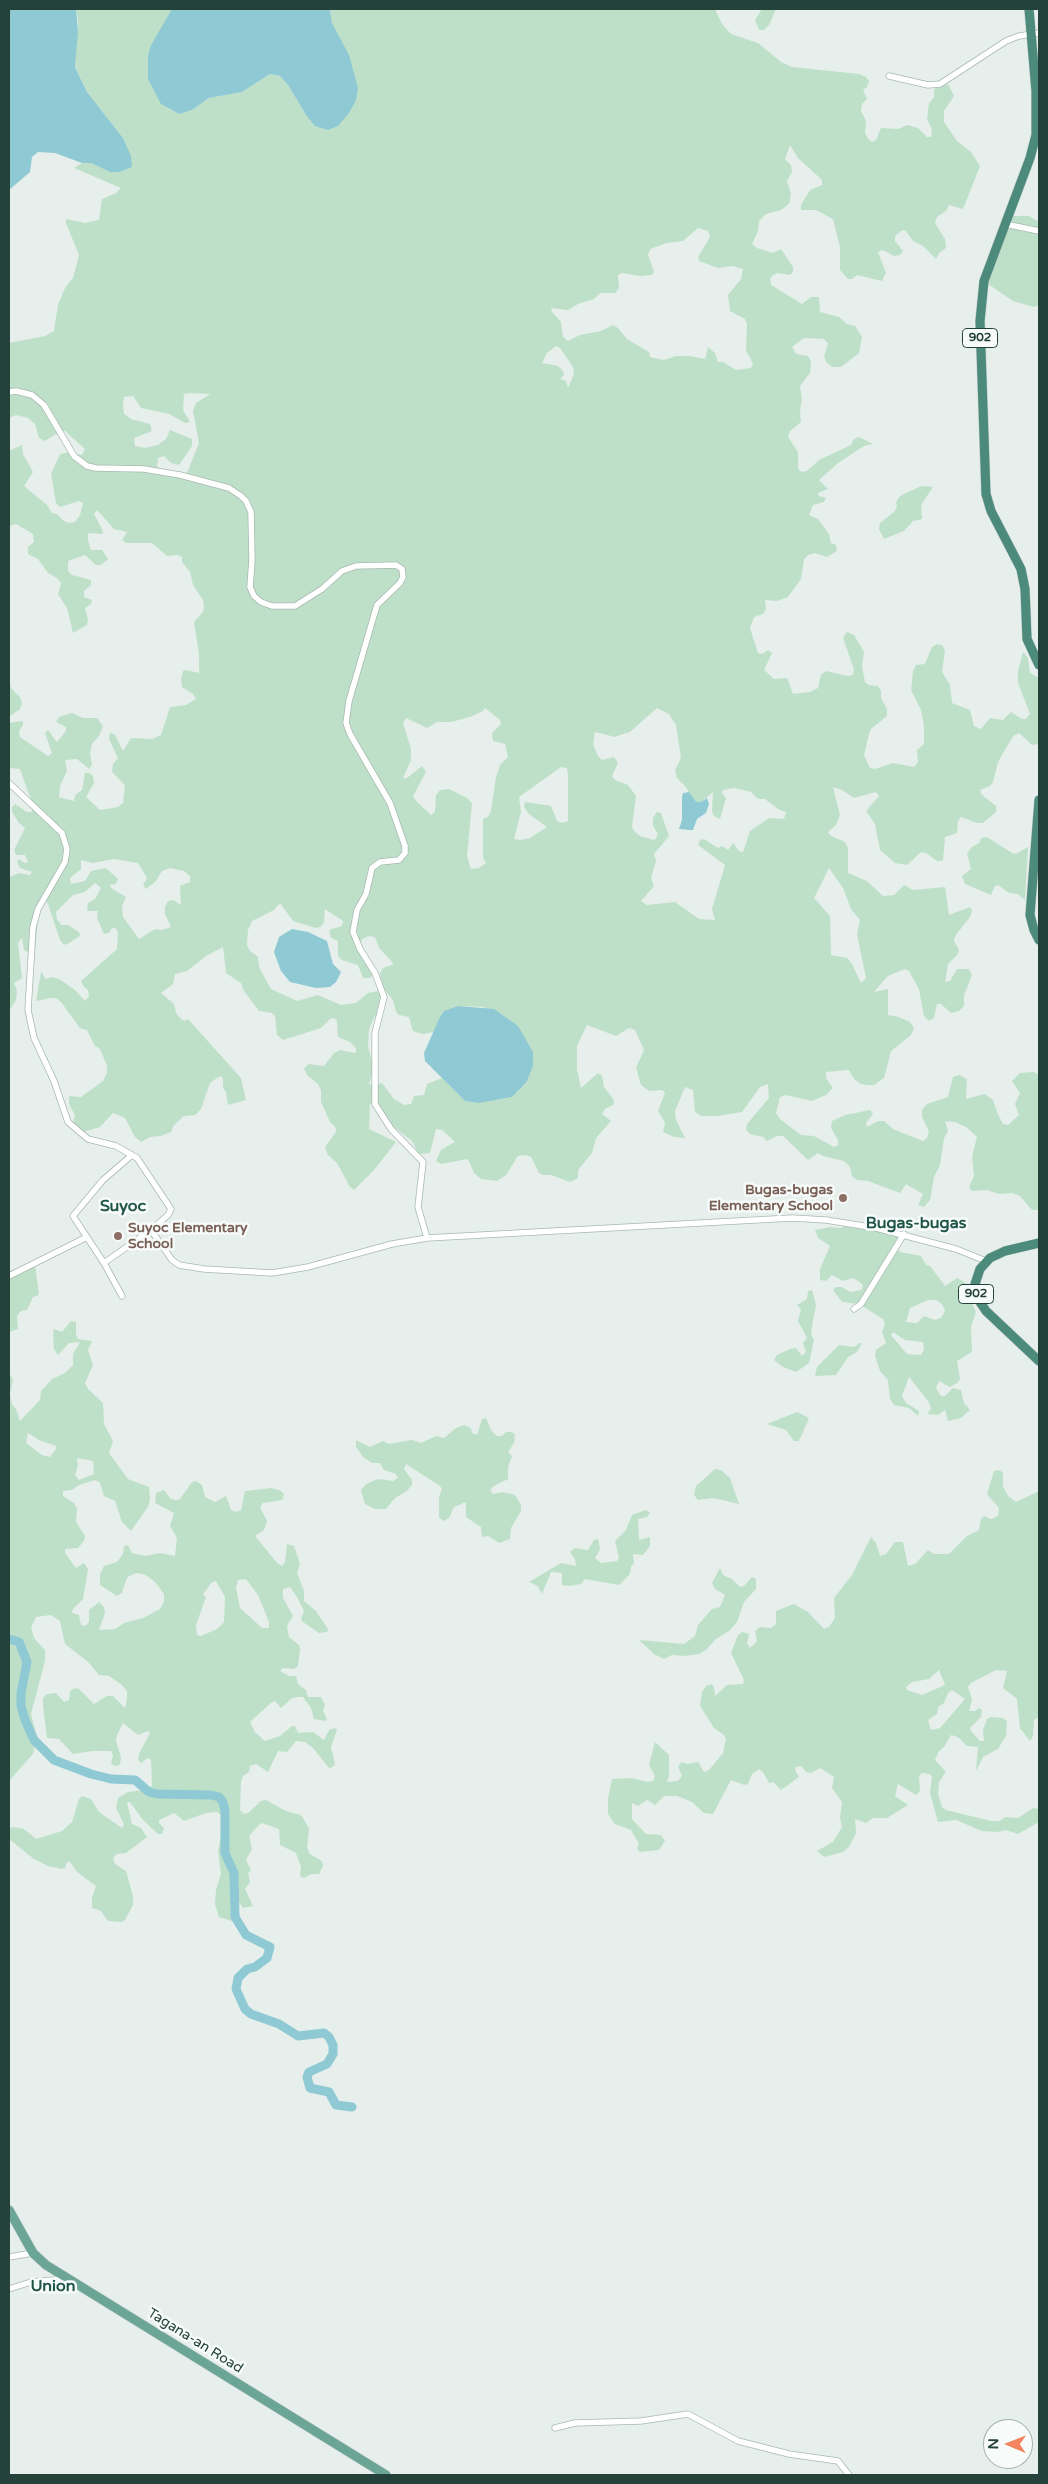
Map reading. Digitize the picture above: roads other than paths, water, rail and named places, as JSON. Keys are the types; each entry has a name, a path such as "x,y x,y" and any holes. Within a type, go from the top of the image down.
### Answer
{"highway":[{"name":"902","path":"1029,9 1035,34 1036,135 1030,158 984,281 980,308 985,477 990,511 1022,569 1025,589 1027,639 1039,665"},
{"path":"1039,800 1030,915 1039,940"},
{"path":"986,1261 998,1254 1039,1243"},
{"name":"902","path":"986,1261 975,1280 976,1295 980,1304 1039,1361"}],"main road":[{"name":"Tagana-an Road","path":"9,2210 33,2253 42,2262 386,2475"}],"street":[{"path":"889,76 928,85 940,84 1006,42 1035,34"},
{"path":"1005,224 1039,231"},
{"path":"9,392 16,391 32,395 44,405 74,456 87,466 96,468 144,469 180,475 229,488 242,496 250,512 252,560 250,587 254,596 261,602 272,606 295,606 322,589 342,571 356,566 396,565 402,569 403,577 400,583 377,604 349,701 346,723 350,734 390,803 406,849 402,858 380,862 370,871 367,892 357,910 353,932 383,993 384,1001 375,1033 375,1104 391,1129 423,1162 418,1207 428,1238"},
{"path":"9,783 62,833 67,849 65,862 38,909 33,927 28,1010 34,1038 54,1082 68,1122 88,1138 116,1146 137,1158 171,1206 170,1213 151,1230 104,1263"},
{"path":"122,1296 104,1263 74,1218 74,1214 103,1180 132,1155"},
{"path":"151,1230 172,1260 179,1264 204,1269 272,1273 308,1267 392,1244 428,1238 792,1218 854,1224 904,1234 956,1249 986,1261"},
{"path":"854,1310 861,1304 904,1234"},
{"path":"9,1276 87,1237"},
{"path":"9,2257 33,2253"},
{"path":"9,2289 31,2282 66,2277"},
{"path":"555,2428 575,2423 640,2421 688,2414 738,2441 789,2454 838,2461 849,2475"}],"water":[{"path":"9,9 76,9 78,32 75,67 87,92 123,138 131,156 132,167 120,172 110,172 91,163 82,163 55,153 38,152 32,157 30,172 9,190"},
{"path":"172,9 330,9 332,23 349,55 358,88 356,100 349,113 338,126 328,130 315,126 288,85 280,76 270,74 242,92 209,98 192,110 179,114 161,104 148,79 148,56 151,45"},
{"path":"689,792 696,802 701,802 707,798 709,804 706,813 697,819 693,830 679,829 682,820 683,793"},
{"path":"292,929 308,932 327,941 333,964 341,972 336,982 330,987 316,988 290,982 281,971 274,952 279,937"},
{"path":"458,1006 494,1009 518,1026 533,1052 533,1066 526,1083 512,1097 479,1103 465,1101 425,1061 424,1053 439,1019 444,1011"}],"waterway":[{"path":"9,1639 19,1642 27,1662 21,1693 21,1706 25,1720 34,1740 54,1760 91,1774 111,1779 135,1780 149,1792 157,1794 211,1795 219,1797 223,1802 225,1811 225,1853 234,1873 235,1917 246,1935 270,1947 267,1958 255,1967 247,1969 238,1978 236,1989 245,2009 251,2014 279,2024 298,2036 324,2033 329,2037 333,2045 333,2054 327,2064 309,2072 307,2077 310,2088 329,2092 336,2105 352,2107"}],"place":[{"name":"Bugas-bugas Elementary School","path":"843,1198"},
{"name":"Suyoc Elementary School","path":"118,1236"}],"district":[{"name":"Suyoc","path":"123,1207"},
{"name":"Bugas-bugas","path":"916,1224"},
{"name":"Union","path":"53,2287"}]}
